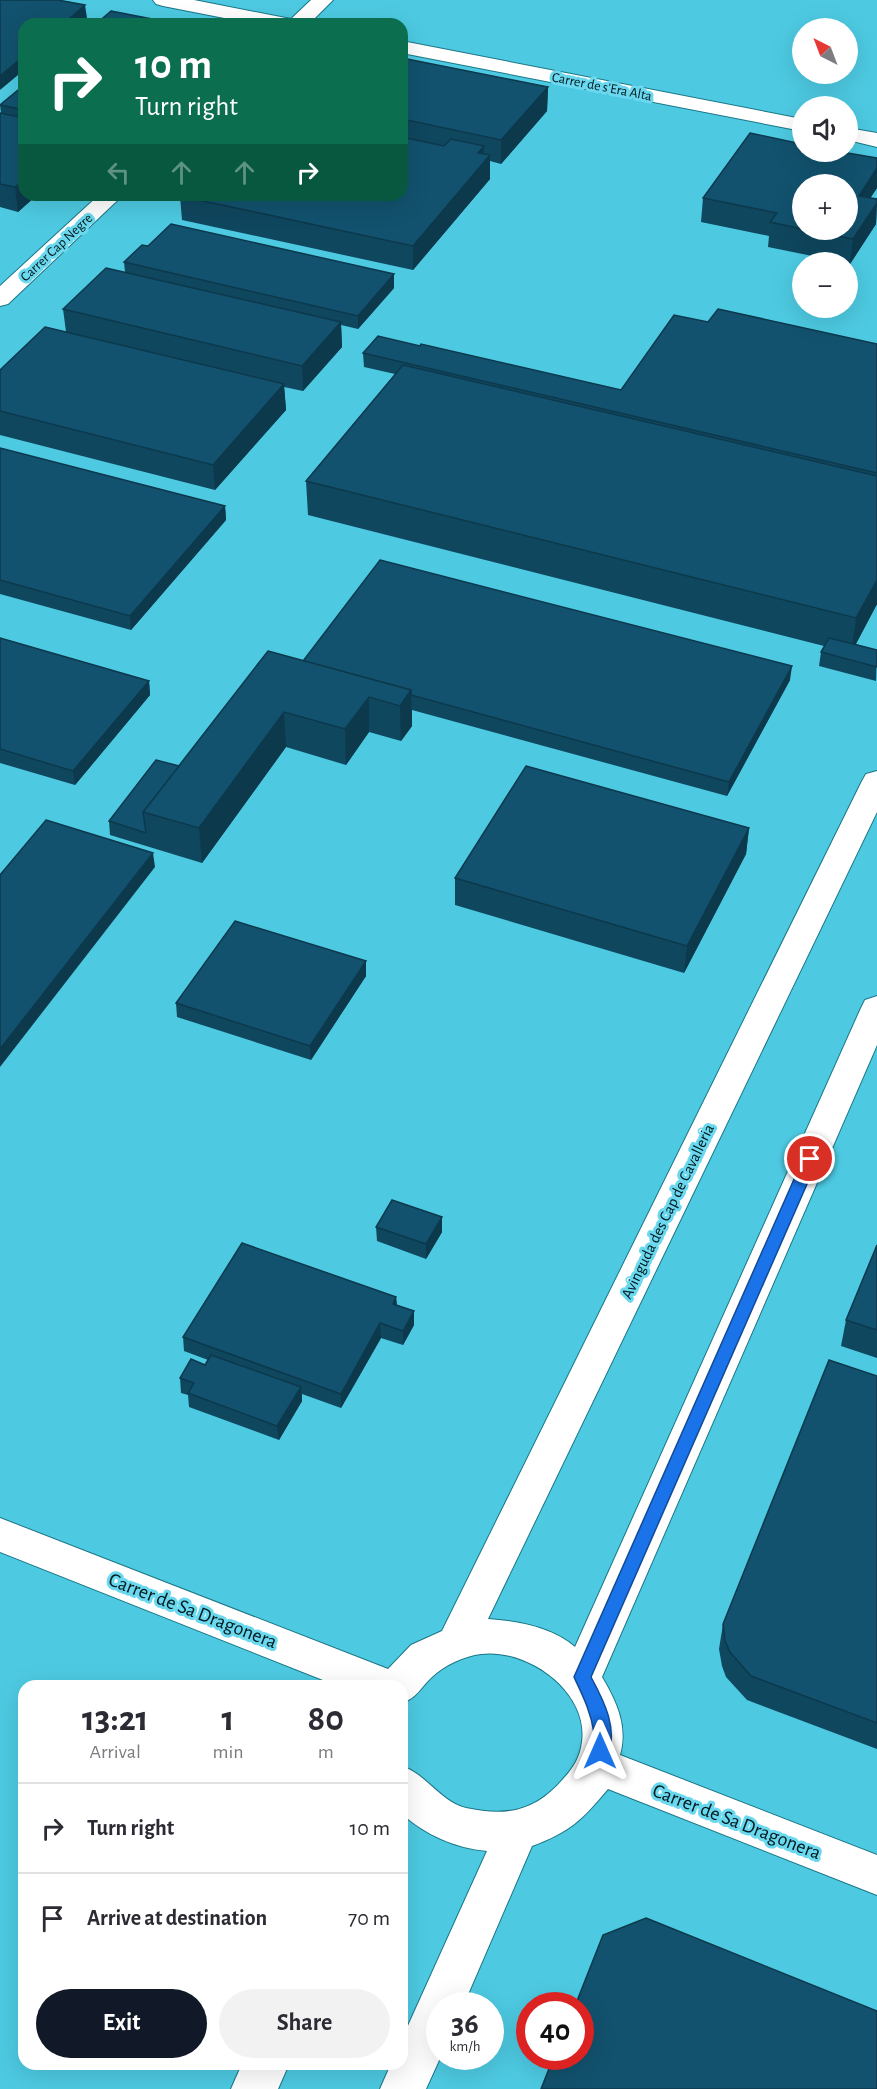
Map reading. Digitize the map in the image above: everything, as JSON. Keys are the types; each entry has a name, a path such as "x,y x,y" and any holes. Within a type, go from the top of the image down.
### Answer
{"street":[{"path":"163,0 255,18"},
{"path":"304,18 323,0"},
{"name":"Carrer de s'Era Alta","path":"408,48 792,123"},
{"path":"858,136 877,140"},
{"name":"Carrer Cap Negre","path":"0,299 106,201"},
{"name":"Avinguda des Cap de Cavalleria","path":"457,1641 877,781"},
{"path":"582,1677 877,1008"},
{"name":"Carrer de Sa Dragonera","path":"0,1535 370,1680"},
{"path":"404,1680 421,1660 457,1641 484,1636 513,1637 539,1645 563,1658 582,1677 597,1705 603,1736 598,1766 580,1796 552,1818 517,1831 483,1832 450,1824 422,1807 408,1792"},
{"name":"Carrer de Sa Dragonera","path":"598,1766 877,1875"},
{"path":"446,1992 517,1831"},
{"path":"403,2089 426,2037"},
{"path":"254,2089 263,2070"}],"shaded area":[{"path":"0,0 877,0 877,2089 0,2089"}],"building":[{"path":"0,0 58,0 85,5 70,18 18,18 18,61 0,76"},
{"path":"111,11 147,18 103,18"},
{"path":"408,59 548,87 501,140 408,120"},
{"path":"18,90 18,109 0,105"},
{"path":"0,113 18,117 18,185 15,187 0,184"},
{"path":"750,133 792,142 792,162 858,162 858,155 877,158 877,168 859,196 877,199 877,203 858,232 858,174 792,174 792,227 770,222 777,213 703,198"},
{"path":"408,138 444,146 451,139 484,146 478,153 490,155 413,246 203,201 408,201"},
{"path":"171,224 394,274 358,316 124,262 142,245 148,246"},
{"path":"106,268 341,322 302,366 63,309"},
{"path":"718,309 877,344 877,473 363,353 378,336 621,390 674,315 708,322"},
{"path":"45,327 284,384 213,465 0,411 0,370"},
{"path":"403,365 877,476 877,580 856,618 306,481"},
{"path":"0,448 225,506 130,616 0,580"},
{"path":"380,560 792,666 729,782 411,695 411,690 303,661"},
{"path":"0,638 149,681 73,771 0,749"},
{"path":"829,638 877,650 877,667 821,652"},
{"path":"268,651 411,690 400,706 369,697 345,729 284,712 199,828 143,812"},
{"path":"156,760 179,766 143,812 146,833 109,821"},
{"path":"526,766 749,828 687,946 455,878"},
{"path":"46,820 153,853 0,1049 0,875"},
{"path":"235,921 366,961 310,1046 176,1003"},
{"path":"392,1200 442,1217 426,1244 376,1227"},
{"path":"242,1243 396,1297 393,1304 414,1311 403,1331 380,1323 341,1394 183,1337"},
{"path":"877,1245 877,1330 846,1320"},
{"path":"211,1355 301,1387 277,1426 188,1393 194,1383 180,1378 191,1359 205,1365"},
{"path":"829,1360 877,1376 877,1723 751,1676 730,1652 725,1641 723,1624"},
{"path":"646,1918 877,2011 877,2089 541,2089 548,2070 594,2070 594,1992 581,1992 603,1935"}],"route":[{"path":"600,1751 603,1736 597,1705 582,1677 810,1159"}]}
